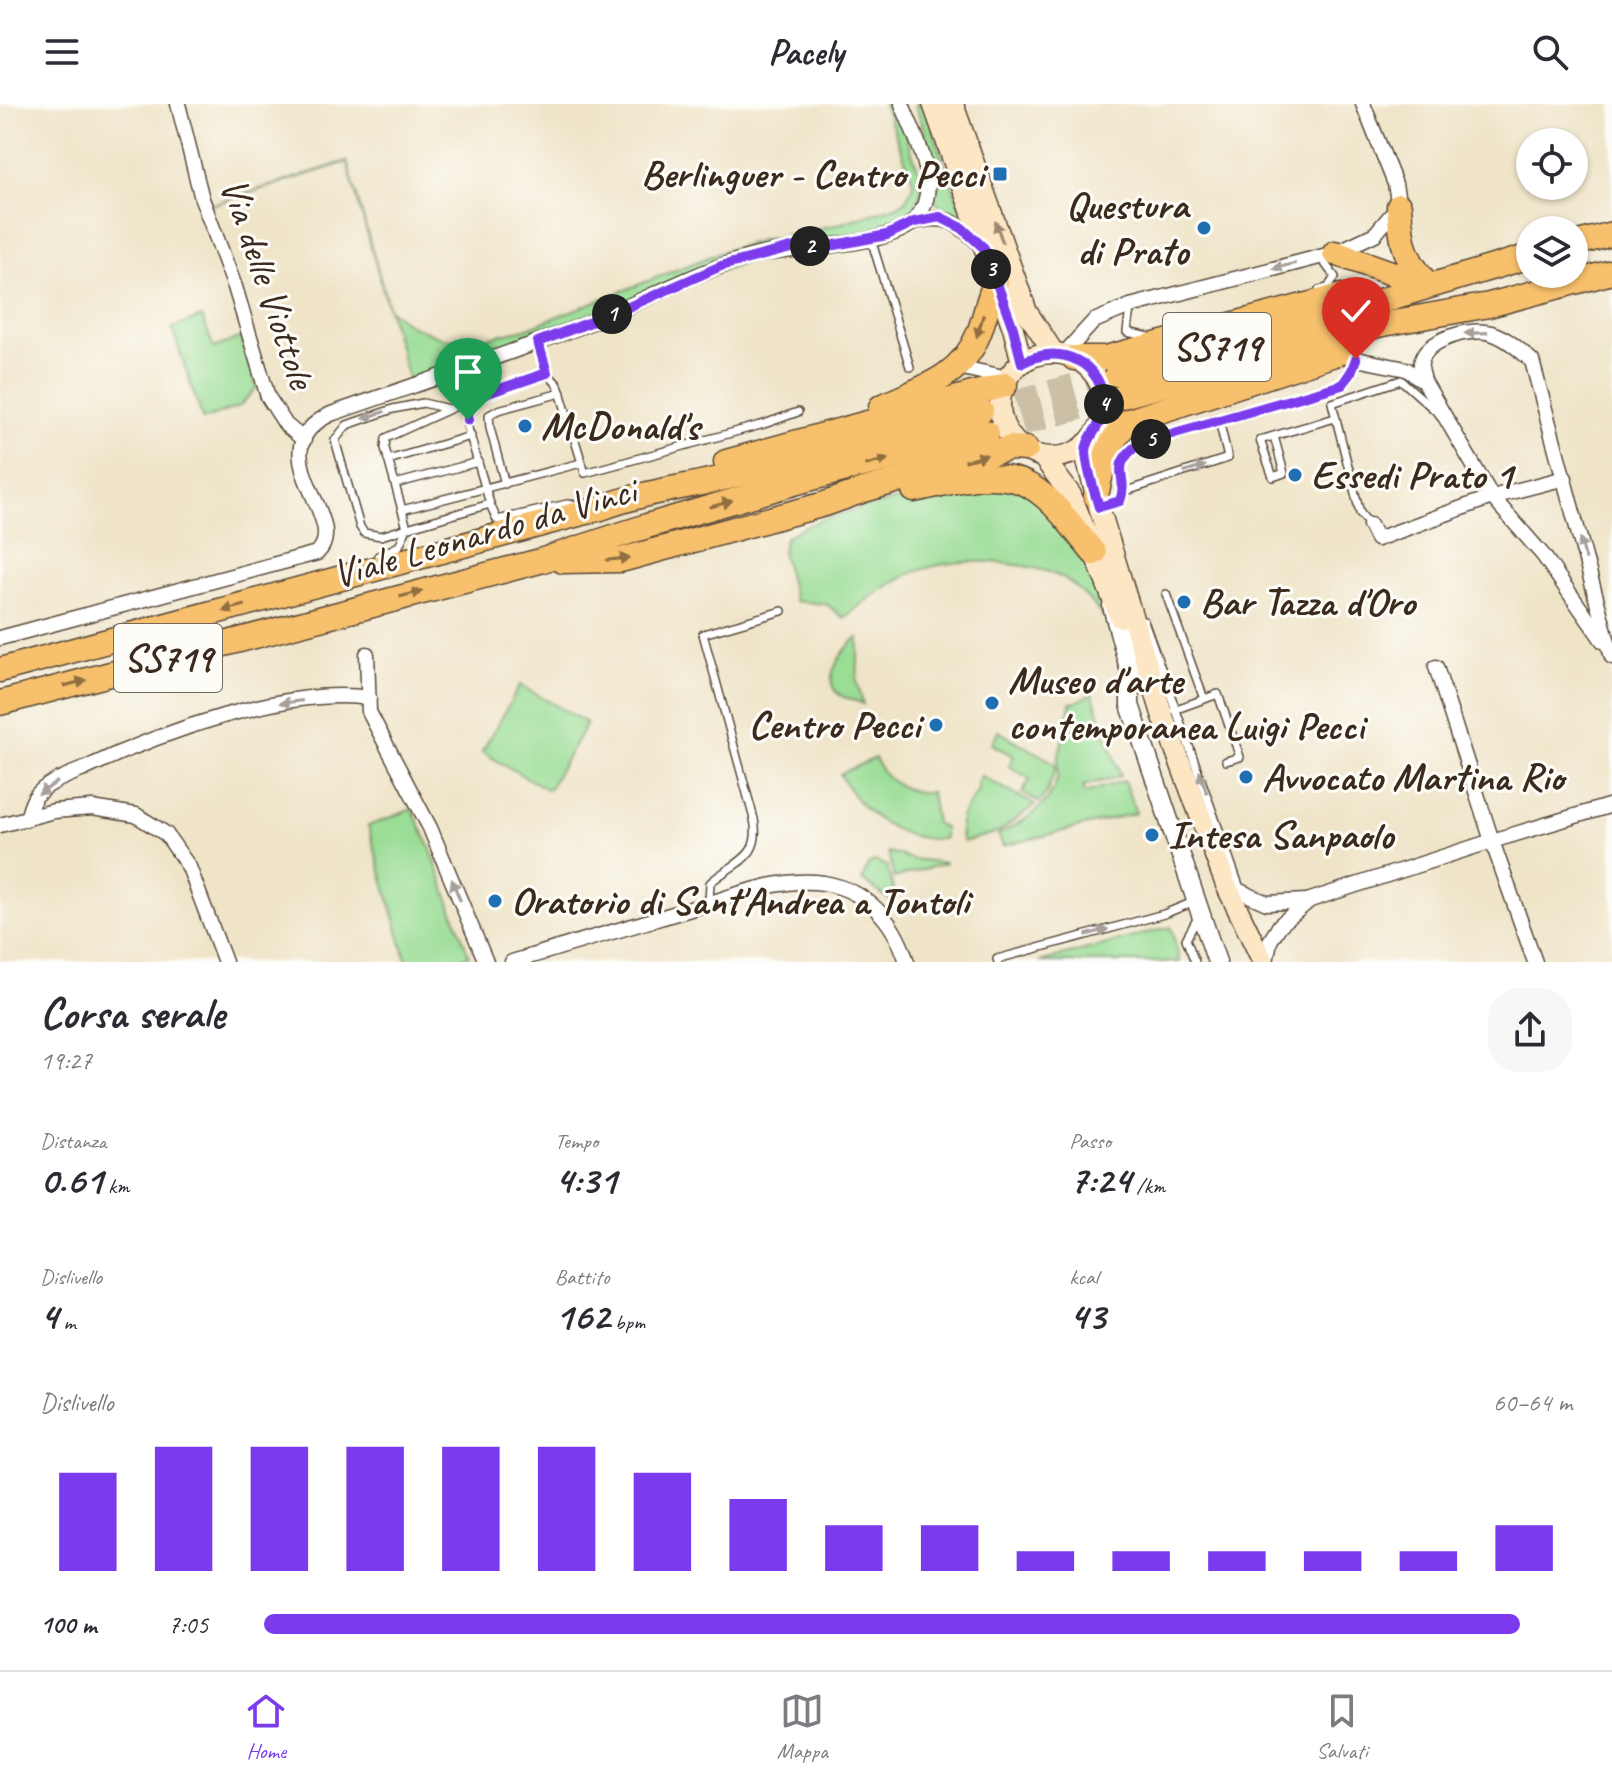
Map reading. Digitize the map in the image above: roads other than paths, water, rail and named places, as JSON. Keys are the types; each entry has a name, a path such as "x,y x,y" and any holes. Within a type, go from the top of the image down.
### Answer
{"highway":[{"path":"1399,206 1404,249 1414,278"},
{"path":"1588,240 1612,234"},
{"path":"1327,255 1414,278 1448,279"},
{"name":"SS719","path":"1516,260 1330,316 1120,385 1378,325 1489,305 1612,272"},
{"path":"1064,355 1105,358 1414,278"},
{"path":"761,452 880,407 945,377 958,367 978,337 996,282"},
{"path":"1098,502 1104,460 1114,439 1129,421 1352,354 1489,305"},
{"path":"612,504 665,480 1012,375"},
{"path":"1094,434 1122,416 1152,413"},
{"name":"Viale Leonardo da Vinci","path":"0,670 612,504 984,422 540,561 0,703"},
{"path":"540,561 621,560 828,503 1010,448 1034,452"},
{"path":"828,503 972,479 1011,480 1033,487 1042,495 1098,563"}],"main road":[{"path":"933,104 996,282 1012,375"},
{"path":"953,104 1027,312 1064,355 1093,374 1102,389 1104,407 1087,461 1098,502 1169,712 1264,962"},
{"path":"1064,355 1044,353 1012,375 1001,401 1002,417 1010,435 1034,452 1071,495 1127,634 1209,876 1248,962"},
{"path":"1034,452 1061,457 1094,434"}],"street":[{"name":"Via delle Viottole","path":"0,638 308,557 322,549 326,537 301,468 300,452 304,440 286,425 268,397 235,287 202,199 178,104"},
{"path":"902,104 927,174 925,204 914,222"},
{"path":"1064,355 1094,321 1130,306 1327,255 1375,234 1399,206 1395,184 1363,104"},
{"path":"304,440 317,421 331,414 538,342 617,312 721,266 795,247 835,245 871,238 897,232 914,222 934,217 962,228 984,248"},
{"path":"1488,332 1514,344 1532,361 1611,654 1543,555 1492,497 1445,419 1424,381 1420,365 1424,353 1436,343 1456,334 1488,332"},
{"path":"1352,354 1406,369 1424,381"},
{"path":"958,367 1012,375"},
{"path":"1370,525 1377,539 1492,497 1565,478"},
{"path":"1098,563 1130,672 1130,705 1217,962"},
{"path":"367,654 369,712 430,828 486,962"},
{"path":"1436,667 1535,962"},
{"path":"27,819 36,796 58,781 111,756 197,724 285,702 354,696 369,698"},
{"path":"1234,889 1267,903 1310,900 1612,805"},
{"path":"0,825 54,811 92,808 136,815 166,834 189,867 225,962"},
{"path":"512,962 709,904 801,882 847,889 871,903 887,919 907,962"},
{"path":"1264,962 1270,941 1280,925 1310,900"}],"lane":[{"path":"964,104 982,185"},
{"path":"871,238 910,367"},
{"path":"1313,291 1328,288 1335,277 1327,255"},
{"path":"1130,306 1127,332 1145,338 1187,327"},
{"path":"538,342 547,373 561,393 585,473 798,412"},
{"path":"1098,502 1120,501 1123,492 1120,477 1122,461 1140,443 1342,385 1351,372 1352,354"},
{"path":"365,560 392,552 399,546 407,528 388,460 385,443 389,435 476,397 547,373"},
{"path":"1370,525 1360,513 1332,403 1401,380 1445,419"},
{"path":"505,484 489,415 561,393"},
{"path":"476,397 468,413 467,425 497,520 567,504 612,504"},
{"path":"449,409 423,403 393,409 347,425 335,440 347,488 364,533 381,536 490,504"},
{"path":"1274,436 1284,473 1273,477 1260,440 1335,418"},
{"path":"1123,492 1228,458 1219,420"},
{"path":"388,460 471,436"},
{"path":"395,484 478,462"},
{"path":"402,510 581,463"},
{"path":"309,588 338,569"},
{"path":"1166,594 1204,699"},
{"path":"709,904 710,883 745,859 753,847 756,834 703,634 782,611"},
{"path":"1169,712 1218,694 1240,757 1226,761"},
{"path":"998,962 997,959 1164,914 1199,910 1186,939 1195,962"}],"tunnel":[{"path":"981,411 1117,374"},
{"path":"987,433 1123,396"}],"place":[{"name":"Berlinguer - Centro Pecci","path":"1000,174"},
{"name":"Questura di Prato","path":"1204,228"},
{"name":"McDonald's","path":"525,426"},
{"name":"Essedi Prato 1","path":"1295,475"},
{"name":"Bar Tazza d'Oro","path":"1184,602"},
{"name":"Museo d'arte contemporanea Luigi Pecci","path":"992,703"},
{"name":"Centro Pecci","path":"936,725"},
{"name":"Avvocato Martina Rio","path":"1246,777"},
{"name":"Intesa Sanpaolo","path":"1152,835"},
{"name":"Oratorio di Sant'Andrea a Tontoli","path":"495,901"}]}
